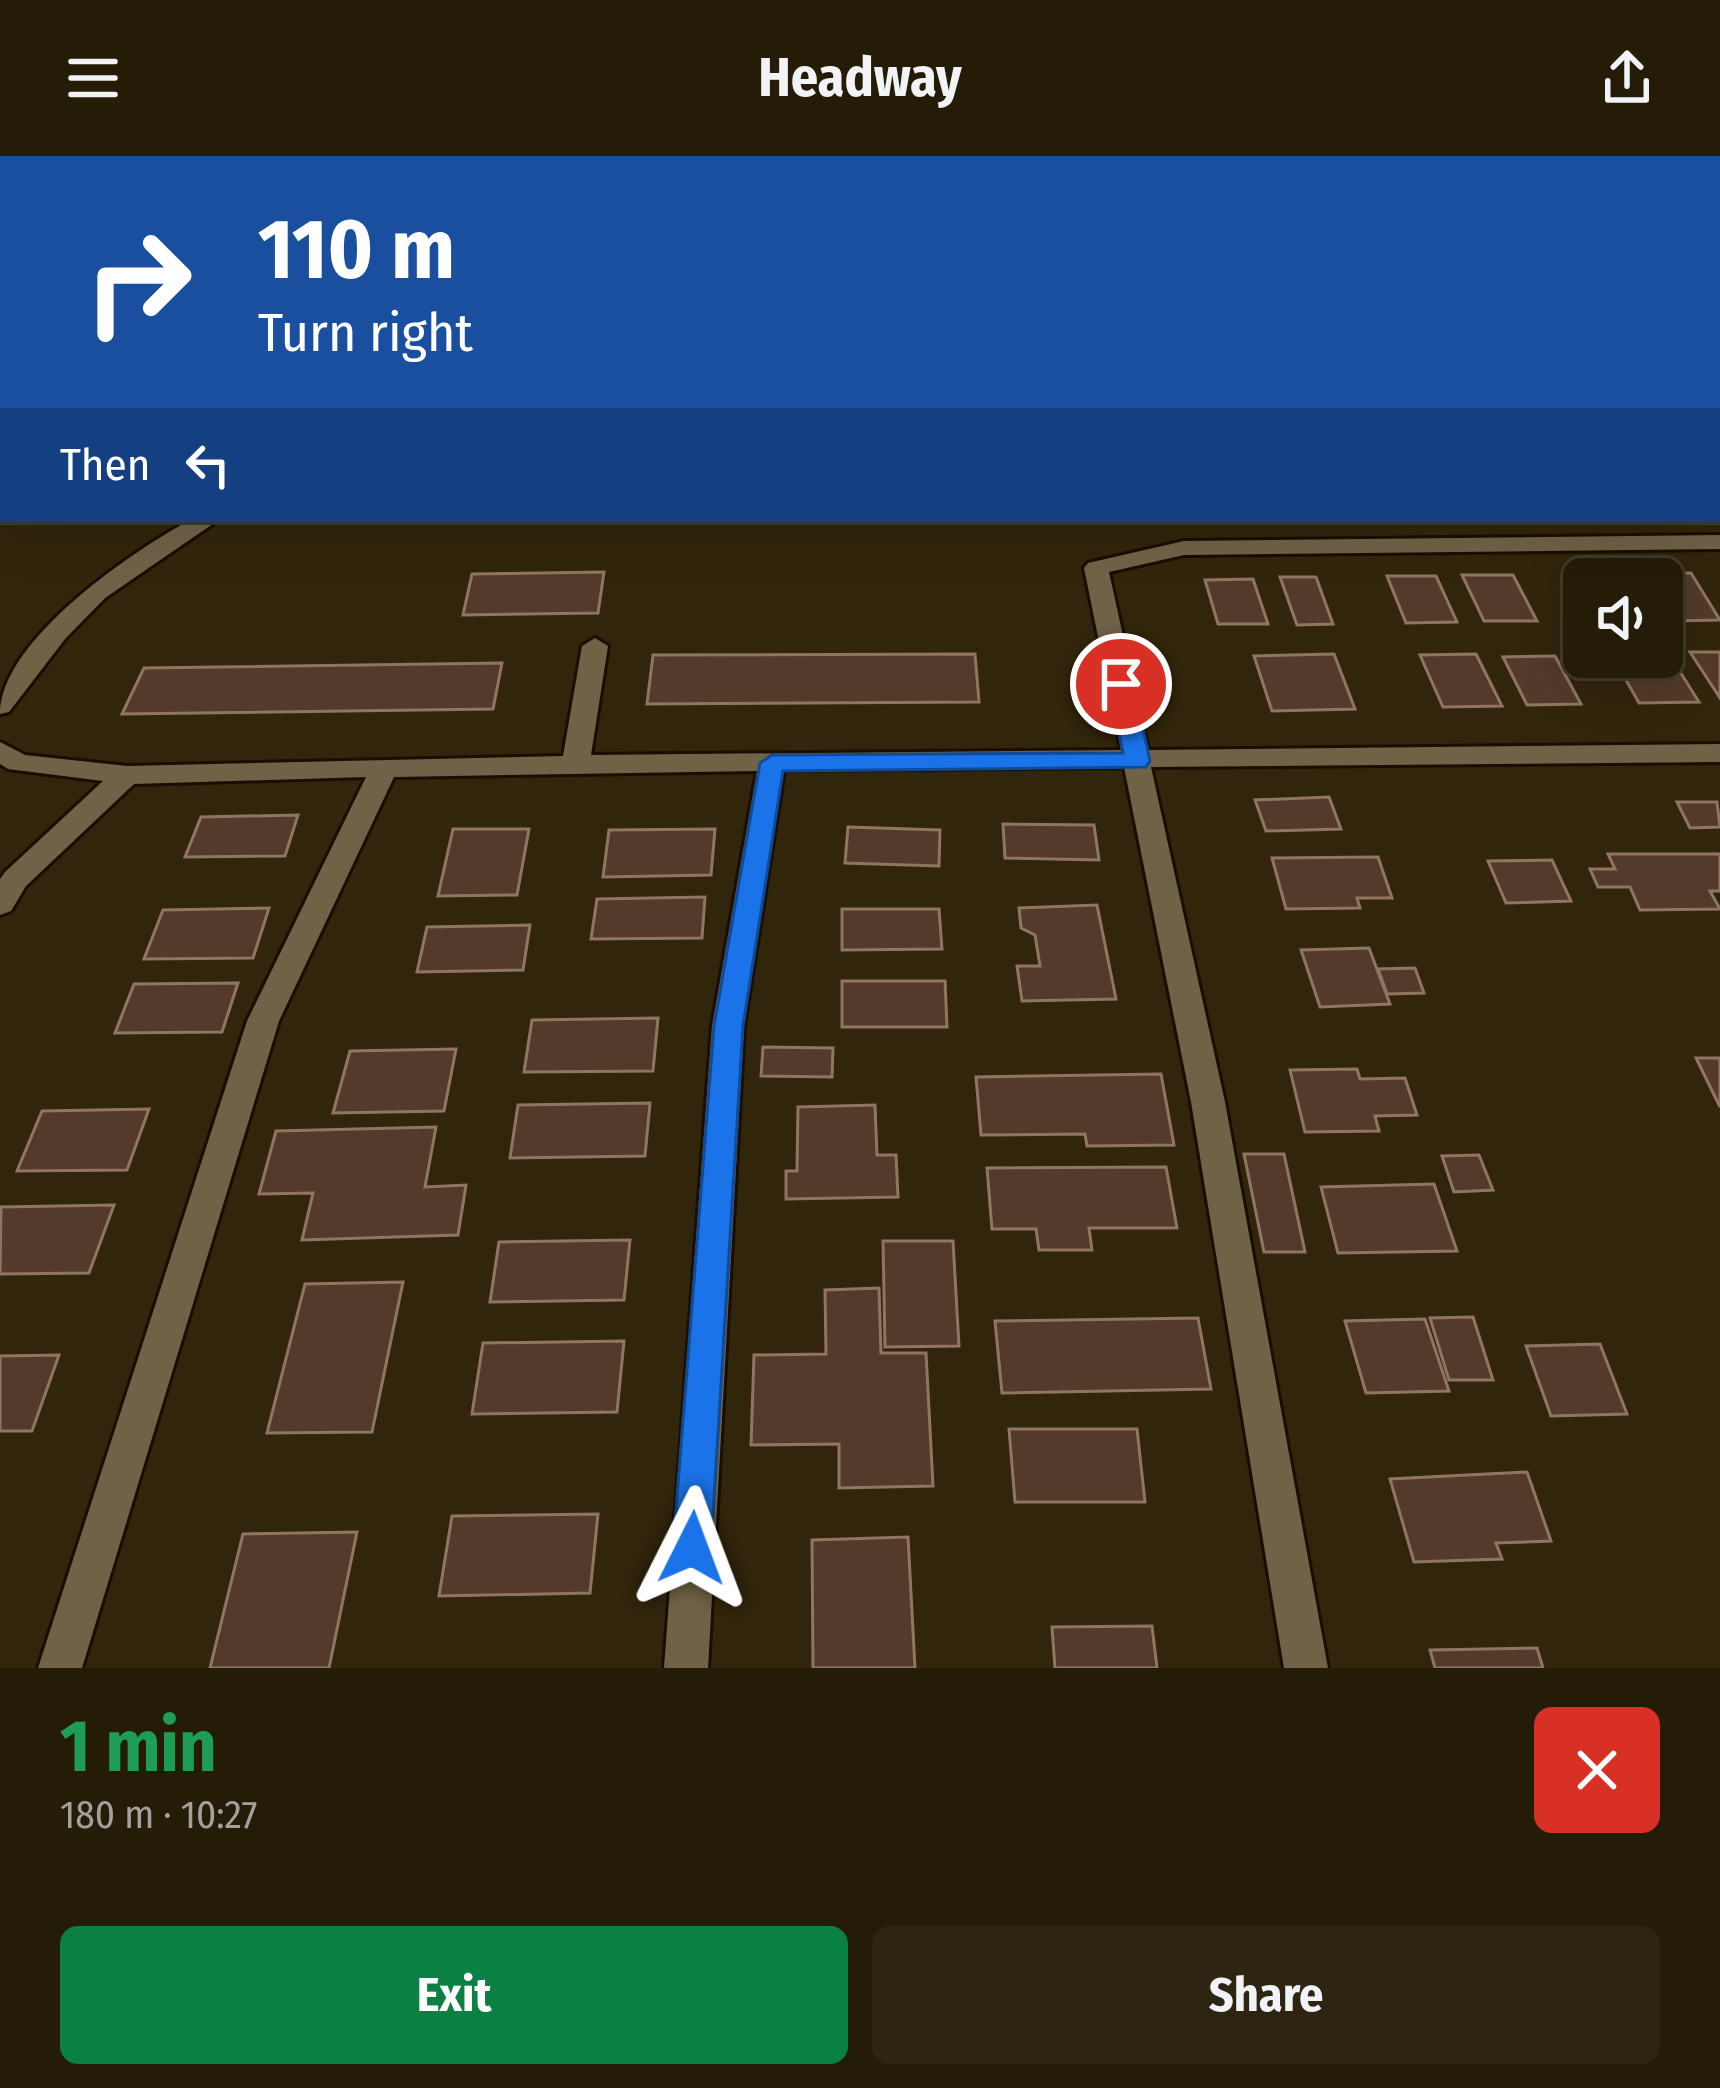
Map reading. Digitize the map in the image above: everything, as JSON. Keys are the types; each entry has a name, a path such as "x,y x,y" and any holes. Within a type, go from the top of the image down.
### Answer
{"street":[{"path":"0,706 63,626 101,588 162,544 203,522"},
{"path":"1306,1668 1208,1102 1096,568 1184,548 1720,542"},
{"path":"576,762 595,646"},
{"path":"0,751 18,764 127,776 576,762 1720,753"},
{"path":"686,1668 728,1026 772,763"},
{"path":"60,1668 263,1021 385,767"},
{"path":"0,904 15,879 127,776"}],"building":[{"path":"604,572 598,613 463,615 472,574"},
{"path":"1683,573 1691,573 1720,620 1683,621"},
{"path":"1462,575 1513,575 1537,621 1484,621"},
{"path":"1387,576 1436,576 1457,622 1406,623"},
{"path":"1280,577 1316,577 1333,624 1297,625"},
{"path":"1253,579 1268,624 1218,624 1205,580"},
{"path":"1690,652 1720,652 1720,698"},
{"path":"975,654 979,702 647,704 653,655"},
{"path":"1334,654 1355,709 1272,711 1254,656"},
{"path":"1476,654 1502,706 1443,707 1420,655"},
{"path":"1555,656 1581,704 1527,705 1503,657"},
{"path":"502,663 493,709 122,714 144,668"},
{"path":"1683,676 1699,702 1639,703 1625,678"},
{"path":"1329,797 1341,829 1266,831 1255,800"},
{"path":"1677,802 1717,802 1720,827 1690,828"},
{"path":"298,815 285,856 185,857 201,817"},
{"path":"1003,824 1094,825 1099,860 1005,858"},
{"path":"848,827 940,830 939,866 845,863"},
{"path":"453,829 529,829 517,895 438,896"},
{"path":"715,829 711,875 603,877 609,830"},
{"path":"1608,854 1720,854 1720,891 1710,891 1720,909 1640,910 1630,887 1598,887 1590,869 1615,869"},
{"path":"1378,857 1392,898 1357,898 1360,908 1286,909 1272,858"},
{"path":"1552,860 1571,901 1506,903 1488,861"},
{"path":"705,897 702,938 591,939 597,899"},
{"path":"1097,905 1116,999 1022,1001 1017,966 1040,966 1035,935 1021,928 1019,908"},
{"path":"269,908 253,958 144,959 163,910"},
{"path":"842,909 939,909 942,949 842,950"},
{"path":"530,925 523,970 417,972 427,927"},
{"path":"1369,948 1390,1004 1320,1007 1301,950"},
{"path":"1415,968 1424,993 1387,994 1378,969"},
{"path":"842,981 945,981 947,1027 842,1027"},
{"path":"238,983 222,1032 115,1033 134,984"},
{"path":"658,1018 653,1071 524,1072 532,1020"},
{"path":"763,1047 833,1048 832,1077 761,1076"},
{"path":"456,1049 444,1111 333,1113 350,1051"},
{"path":"1696,1058 1720,1058 1720,1107"},
{"path":"1357,1069 1360,1079 1405,1078 1417,1115 1375,1116 1379,1131 1305,1132 1290,1070"},
{"path":"1161,1074 1174,1145 1087,1146 1085,1134 981,1135 976,1077"},
{"path":"650,1103 645,1156 510,1158 518,1105"},
{"path":"875,1105 877,1155 896,1155 898,1197 786,1199 786,1171 797,1171 798,1107"},
{"path":"149,1109 127,1170 17,1171 42,1111"},
{"path":"436,1127 425,1187 466,1185 458,1235 302,1240 313,1193 259,1194 276,1131"},
{"path":"1244,1154 1284,1154 1305,1252 1264,1252"},
{"path":"1479,1155 1493,1190 1454,1192 1442,1156"},
{"path":"1166,1167 1177,1228 1089,1228 1092,1250 1039,1250 1036,1229 992,1229 987,1168"},
{"path":"1434,1184 1457,1251 1338,1253 1321,1187"},
{"path":"114,1205 89,1273 0,1274 1,1207"},
{"path":"630,1240 624,1300 490,1302 499,1242"},
{"path":"883,1241 953,1241 959,1346 885,1347"},
{"path":"403,1282 372,1432 267,1433 305,1284"},
{"path":"879,1288 881,1353 926,1353 933,1486 839,1488 839,1444 751,1445 754,1355 826,1354 825,1290"},
{"path":"1473,1317 1493,1380 1449,1380 1430,1318"},
{"path":"1198,1318 1211,1389 1002,1393 995,1321"},
{"path":"1425,1319 1449,1391 1366,1393 1345,1321"},
{"path":"624,1341 617,1412 472,1414 483,1343"},
{"path":"1600,1344 1627,1414 1551,1416 1526,1346"},
{"path":"59,1355 32,1431 0,1431 0,1356"},
{"path":"1009,1429 1137,1429 1145,1502 1015,1502"},
{"path":"1527,1472 1551,1541 1496,1543 1502,1559 1414,1562 1390,1479"},
{"path":"598,1514 590,1593 439,1596 452,1516"},
{"path":"357,1532 329,1668 210,1668 243,1534"},
{"path":"908,1537 915,1668 813,1668 812,1540"},
{"path":"1152,1626 1157,1668 1055,1668 1052,1627"},
{"path":"1537,1648 1543,1668 1435,1668 1430,1650"}],"route":[{"path":"692,1548 728,1026 772,763 1137,761 1121,684"}]}
